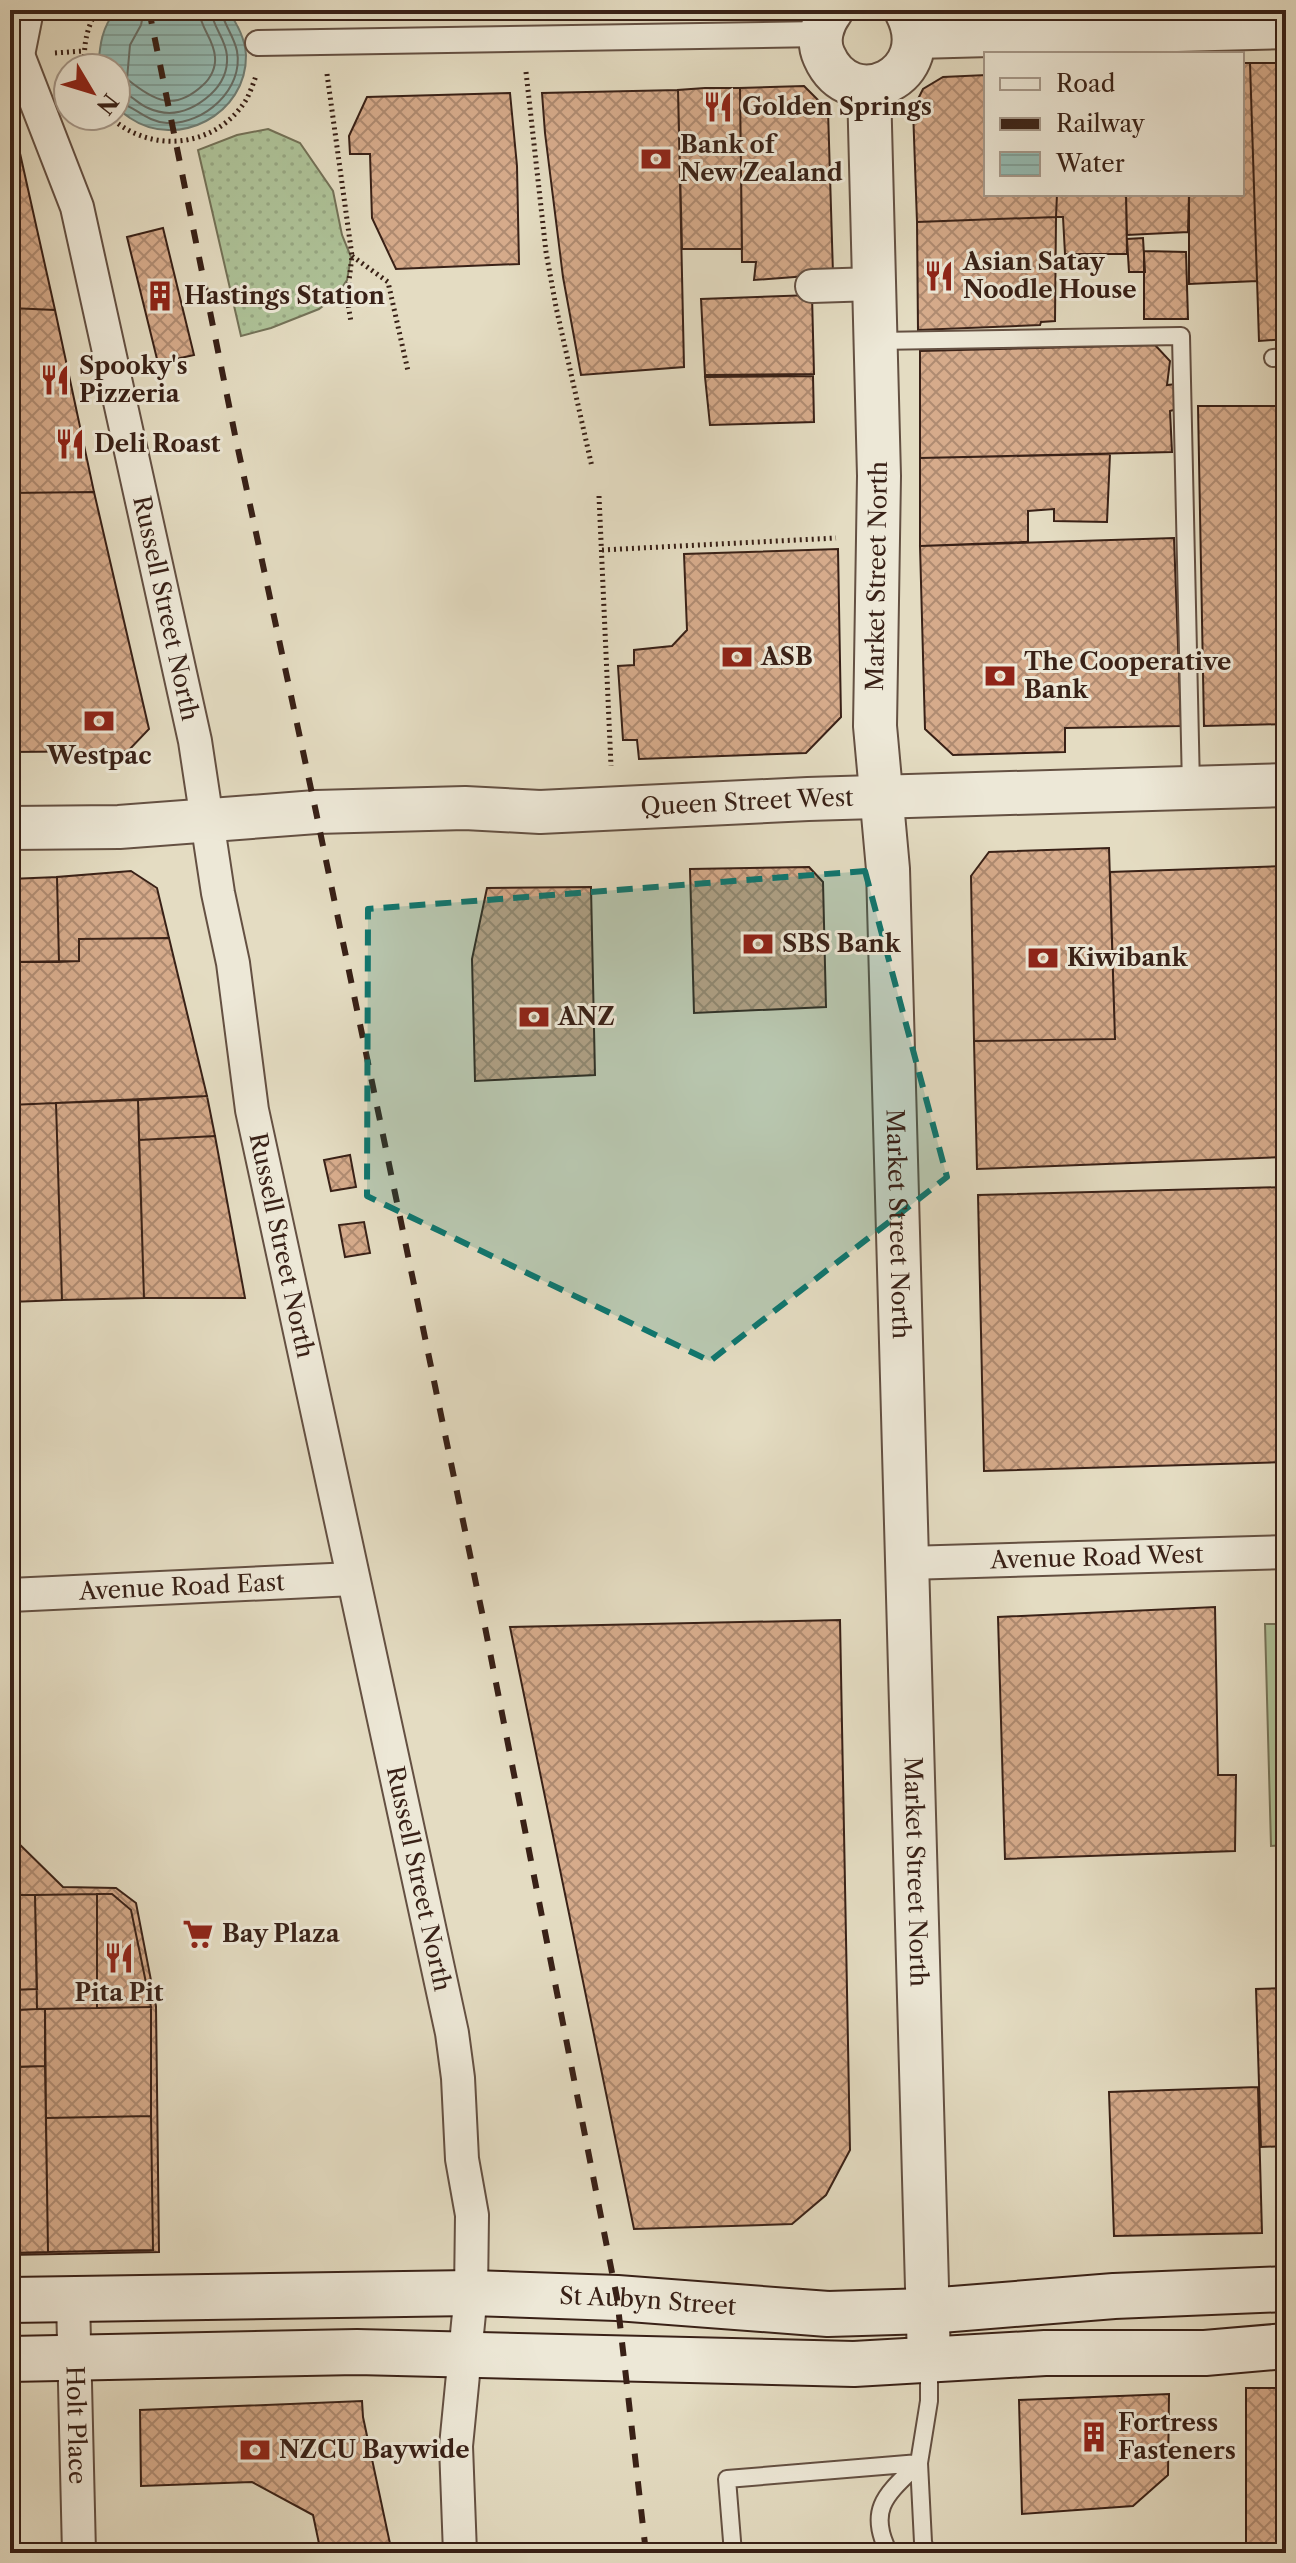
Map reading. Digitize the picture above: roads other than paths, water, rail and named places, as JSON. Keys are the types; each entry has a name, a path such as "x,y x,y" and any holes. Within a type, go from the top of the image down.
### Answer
{"main road":[{"name":"St Aubyn Street","path":"10,2300 471,2293 617,2298 828,2314 928,2311 1114,2296 1286,2289"},
{"path":"10,2359 357,2352 854,2364 1045,2353 1205,2353 1286,2346"}],"street":[{"path":"14,56 27,10"},
{"path":"258,43 526,39 826,22 822,50 828,65 839,77 853,85 869,87 897,77 907,66 914,52 910,24 1286,27"},
{"name":"Russell Street North","path":"14,56 77,207 195,741 218,893 233,963 252,1110 452,2033 458,2078 462,2159 472,2215 471,2293 456,2446 460,2553"},
{"name":"Market Street North","path":"869,87 878,536 875,726 888,869 929,2360"},
{"path":"812,286 874,284"},
{"name":"Queen Street West","path":"10,828 119,827 316,812 465,808 540,812 883,797 1286,785"},
{"name":"Avenue Road West","path":"907,1563 1286,1552"},
{"name":"Avenue Road East","path":"10,1595 353,1579"},
{"name":"Holt Place","path":"73,2299 79,2553"}],"lane":[{"path":"875,341 1181,336 1191,788"},
{"path":"926,2553 919,2463 929,2401 929,2360"},
{"path":"733,2553 727,2479 919,2463"},
{"path":"889,2553 879,2533 881,2503 919,2463"}],"water":[{"path":"116,10 227,10 240,31 246,55 243,76 235,95 222,110 188,128 168,130 149,127 132,119 132,52 100,52 104,31"}],"railway":[{"path":"149,10 485,1627 617,2298 646,2553"}],"place":[{"name":"Golden Springs","path":"718,107"},
{"name":"Bank of New Zealand","path":"656,159"},
{"name":"Asian Satay Noodle House","path":"939,276"},
{"name":"Hastings Station","path":"160,296"},
{"name":"Spooky's Pizzeria","path":"55,380"},
{"name":"Deli Roast","path":"70,444"},
{"name":"ASB","path":"737,657"},
{"name":"The Cooperative Bank","path":"1000,676"},
{"name":"Westpac","path":"99,721"},
{"name":"SBS Bank","path":"758,944"},
{"name":"Kiwibank","path":"1043,958"},
{"name":"ANZ","path":"534,1017"},
{"name":"Bay Plaza","path":"198,1934"},
{"name":"Pita Pit","path":"119,1958"},
{"name":"Fortress Fasteners","path":"1094,2437"},
{"name":"NZCU Baywide","path":"255,2450"}]}
